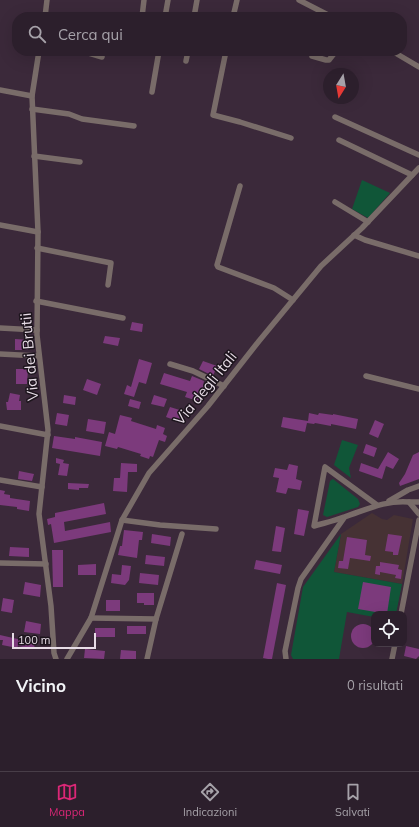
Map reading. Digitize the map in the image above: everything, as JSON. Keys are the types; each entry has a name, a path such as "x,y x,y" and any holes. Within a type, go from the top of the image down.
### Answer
{"street":[{"path":"46,12 47,0"},
{"path":"143,12 144,0"},
{"path":"166,12 168,0"},
{"path":"195,12 197,0"},
{"path":"234,12 237,0"},
{"path":"299,0 322,12"},
{"name":"Via dei Brutii","path":"38,56 32,96 38,232 36,301 37,330 48,435 39,514 51,606 54,653 56,659"},
{"path":"152,92 158,56"},
{"path":"186,61 187,56"},
{"path":"225,56 213,115 291,138"},
{"path":"312,56 326,60 331,59 333,56"},
{"path":"401,56 418,66 419,58"},
{"path":"0,90 32,96"},
{"path":"32,109 69,114 82,119 134,126"},
{"path":"335,117 419,155"},
{"path":"339,140 412,175"},
{"path":"34,156 80,162"},
{"name":"Via degli Itali","path":"67,659 91,618 98,601 122,520 149,473 208,406 321,266 368,222 419,168"},
{"path":"240,186 217,265 220,269 274,288 293,300"},
{"path":"335,202 368,222"},
{"path":"0,225 38,232"},
{"path":"354,235 365,240 419,256"},
{"path":"37,248 111,263 108,285"},
{"path":"36,301 123,318"},
{"path":"0,328 37,330"},
{"path":"0,354 40,356"},
{"path":"170,364 193,371 224,386"},
{"path":"366,376 419,389"},
{"path":"0,426 48,435"},
{"path":"377,505 325,467 314,526 344,518 387,502 419,502"},
{"path":"0,480 42,487"},
{"path":"387,502 408,490 419,486"},
{"path":"408,490 419,492"},
{"path":"410,502 419,514"},
{"path":"286,659 287,643 301,579 344,518"},
{"path":"122,520 160,525 216,529"},
{"path":"402,611 419,520"},
{"path":"147,659 156,618 182,534"},
{"path":"0,563 46,564"},
{"path":"91,618 156,618"},
{"path":"392,659 394,647"}],"shaded area":[{"path":"372,513 382,519 387,520 394,515 413,519 402,584 334,572 341,534"}],"green space":[{"path":"362,180 390,193 368,218 352,209"},
{"path":"342,440 358,445 349,468 351,478 334,465"},
{"path":"333,479 358,499 360,504 358,507 327,517 323,515 330,481"},
{"path":"341,534 334,572 402,584 397,611 371,611 371,616 347,612 339,659 293,659 291,655 303,587"}],"building":[{"path":"132,322 143,324 142,332 130,330"},
{"path":"105,336 120,338 118,346 103,343"},
{"path":"15,339 29,340 28,350 15,350"},
{"path":"139,359 152,363 146,384 139,382 134,397 124,394 127,385 131,387"},
{"path":"203,361 217,366 213,376 199,369"},
{"path":"16,369 28,369 27,384 16,384"},
{"path":"164,373 190,381 192,376 204,381 203,386 205,386 198,401 185,397 187,392 160,384"},
{"path":"87,379 101,384 97,395 83,390"},
{"path":"10,393 20,395 19,401 21,401 21,410 7,410 6,402 8,402"},
{"path":"64,395 76,397 75,405 63,403"},
{"path":"154,395 167,399 164,407 151,404"},
{"path":"130,399 141,402 139,409 128,406"},
{"path":"170,407 183,411 180,422 166,417"},
{"path":"57,413 69,415 67,426 55,424"},
{"path":"309,413 318,415 319,413 333,414 358,419 356,429 331,424 331,426 315,423 307,423 305,432 281,427 283,417 308,421"},
{"path":"120,415 132,418 131,421 156,429 157,425 165,428 163,434 167,436 165,442 159,440 153,457 150,456 149,459 140,456 141,454 118,447 117,449 105,446 109,432 115,434"},
{"path":"88,419 106,422 104,434 86,431"},
{"path":"375,420 384,424 378,438 369,434"},
{"path":"54,436 75,439 75,437 102,442 100,456 52,448"},
{"path":"366,444 377,448 374,457 363,453"},
{"path":"388,452 399,459 393,469 386,466 382,479 359,471 361,463 378,469"},
{"path":"419,452 419,479 400,486 399,483 405,474 413,455"},
{"path":"56,458 64,460 63,463 69,464 67,476 58,475 60,464 56,463"},
{"path":"121,463 137,464 137,472 128,472 127,492 113,491 114,478 120,478"},
{"path":"289,464 298,466 296,479 302,481 300,490 288,488 286,494 276,492 279,478 273,477 275,468 287,470"},
{"path":"19,471 34,474 32,481 18,479"},
{"path":"68,483 89,484 88,488 79,488 79,490 68,489"},
{"path":"0,490 5,491 4,494 10,495 10,498 30,501 29,511 17,509 17,507 0,505"},
{"path":"104,503 106,514 64,522 65,531 110,522 111,532 54,543 51,524 48,525 47,519 55,517 55,513"},
{"path":"298,509 309,511 304,536 294,534"},
{"path":"276,526 285,528 281,552 272,551"},
{"path":"124,530 143,532 142,540 139,540 137,558 118,555 120,546 122,546"},
{"path":"152,534 171,537 170,546 151,543"},
{"path":"388,534 402,536 398,555 393,555 393,552 385,551"},
{"path":"347,537 367,540 365,555 371,556 370,561 350,558 348,569 338,568 339,561 343,561"},
{"path":"10,547 29,548 29,557 9,556"},
{"path":"52,550 63,550 63,587 53,587"},
{"path":"146,555 165,557 164,566 145,564"},
{"path":"256,560 282,565 280,574 254,569"},
{"path":"380,562 399,565 398,569 402,570 401,579 395,578 396,575 380,572 380,575 375,574 376,566 380,566"},
{"path":"96,564 96,575 78,575 78,565"},
{"path":"122,565 131,566 129,580 125,585 111,583 112,574 121,575"},
{"path":"140,573 159,575 158,585 139,583"},
{"path":"25,582 41,585 40,597 23,594"},
{"path":"363,582 391,587 387,611 371,611 358,609"},
{"path":"277,583 286,585 272,659 268,659 263,658"},
{"path":"137,593 154,593 154,605 137,603"},
{"path":"3,598 14,600 12,613 1,611"},
{"path":"106,600 120,600 120,611 106,611"},
{"path":"26,621 41,624 40,634 24,632"},
{"path":"358,625 368,625 371,628 371,644 368,647 358,647 352,641 352,631"},
{"path":"127,626 146,626 146,634 127,634"},
{"path":"95,628 115,628 115,637 95,637"},
{"path":"0,635 35,643 34,649 2,645 3,640 0,640"},
{"path":"407,646 419,649 419,656 416,659 404,656"},
{"path":"85,649 105,651 104,659 84,658"},
{"path":"121,650 136,651 136,659 120,659"}]}
